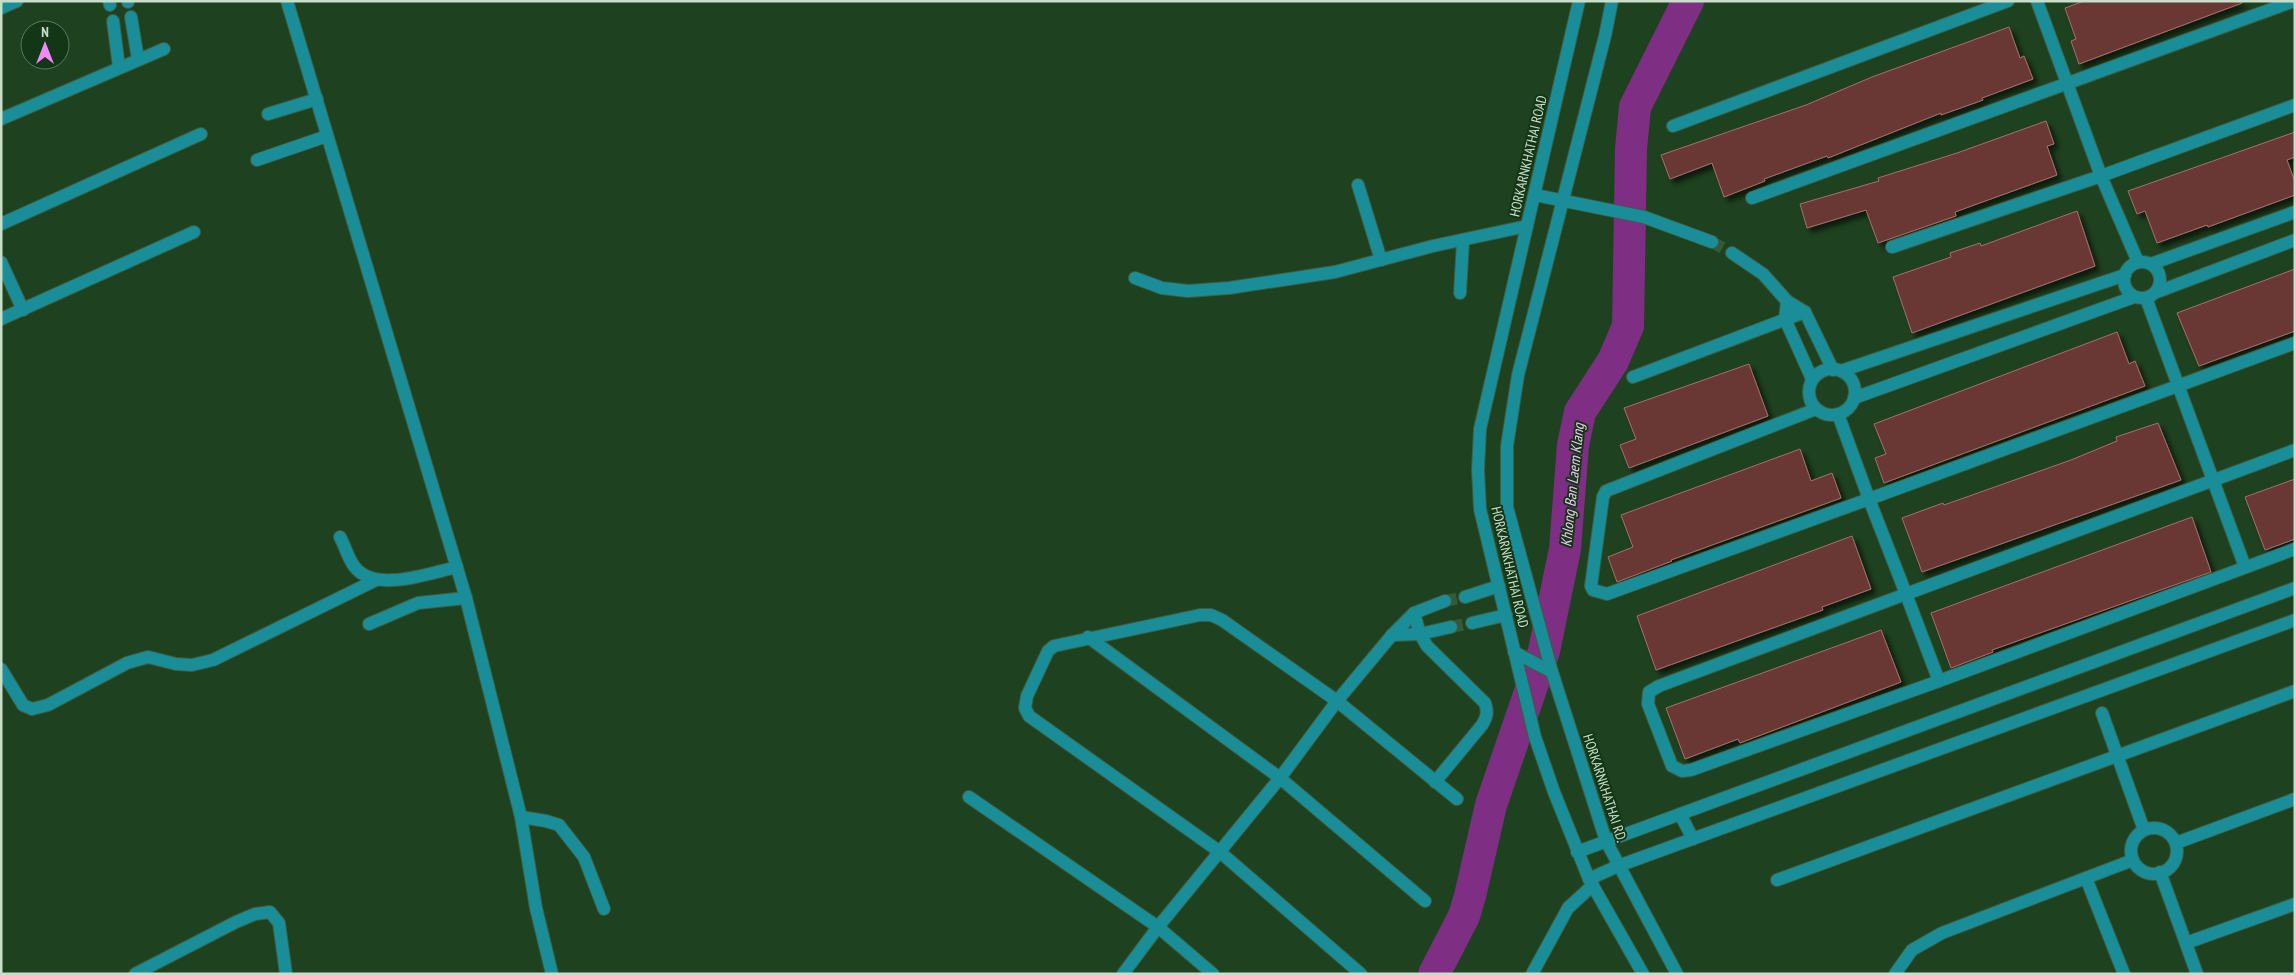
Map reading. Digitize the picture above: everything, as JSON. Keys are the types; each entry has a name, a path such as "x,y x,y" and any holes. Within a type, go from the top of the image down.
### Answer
{"street":[{"path":"1,8 17,1"},
{"path":"287,1 466,598 521,817 536,908 552,974"},
{"name":"HORKARNKHATHAI ROAD","path":"1579,1 1480,429 1478,470 1480,509 1485,538 1499,586 1535,737 1577,852 1591,882 1643,974"},
{"name":"HORKARNKHATHAI ROAD","path":"1548,658 1507,508 1507,446 1518,375 1605,36 1612,1"},
{"path":"1673,126 2008,1"},
{"path":"2037,1 2101,176 2145,263 2160,273 2161,280 2146,296"},
{"path":"1752,198 2294,1"},
{"path":"130,17 138,59"},
{"path":"113,21 120,67"},
{"path":"1,119 138,59 164,50"},
{"path":"268,114 316,99"},
{"path":"1892,247 2101,176 2295,105"},
{"path":"1,224 201,134"},
{"path":"257,160 327,136"},
{"path":"1358,185 1381,260"},
{"path":"1535,195 1644,217 1712,242"},
{"path":"1732,253 1763,274 1787,301 1804,312 1837,370 1852,382 1854,398 1851,405 1838,414 1822,413 1816,409 1809,395 1812,380 1818,374 1837,370 2124,275 2128,269 2295,212"},
{"path":"1135,278 1162,288 1188,291 1229,288 1335,272 1433,246 1527,226"},
{"path":"1,320 194,232"},
{"path":"1854,398 2146,296 2295,240"},
{"path":"1460,293 1463,241"},
{"path":"1,262 22,310"},
{"path":"2124,275 2125,287 2146,296 2245,567"},
{"path":"1787,301 1785,319 1812,380"},
{"path":"1633,377 1804,312"},
{"path":"1816,409 1606,491 1603,497 1591,586 1593,590 1607,594 2295,343"},
{"path":"1838,414 1938,681"},
{"path":"2295,450 1659,686 1649,692 1648,704 1672,766 1682,771 1938,681 2295,549"},
{"path":"340,537 354,566 364,576 376,580 389,581 457,567"},
{"path":"1,669 23,705 32,709 48,705 127,664 148,657 176,664 192,665 213,660 376,580"},
{"path":"1465,596 1499,586"},
{"path":"1577,852 2295,588"},
{"path":"369,624 418,603 466,598"},
{"path":"1123,974 1158,927 1280,778 1337,701 1392,635 1414,613 1445,601"},
{"path":"1414,613 1420,634 1433,653 1485,703 1487,709 1487,718 1435,782"},
{"path":"1361,974 1220,852 1029,716 1025,708 1027,696 1048,651 1054,646 1088,637 1200,615 1211,615 1222,620 1337,701 1457,799"},
{"path":"1472,623 1506,615"},
{"path":"1532,974 1568,908 1591,882 1618,866 2295,620"},
{"path":"1392,635 1420,634 1452,627"},
{"path":"1088,637 1280,778 1425,901"},
{"path":"1515,656 1552,672"},
{"name":"HORKARNKHATHAI RD.","path":"1548,658 1606,841 1677,974"},
{"path":"1777,880 2295,691"},
{"path":"2102,713 2144,830"},
{"path":"969,796 1158,927 1213,974"},
{"path":"2176,843 2295,799"},
{"path":"1680,814 1693,839"},
{"path":"521,817 560,825 584,857 604,909"},
{"path":"2159,828 2172,836 2176,843 2176,858 2172,864 2160,872 2145,872 2133,860 2132,847 2134,840 2144,830 2159,828"},
{"path":"1895,974 1912,950 1942,932 2133,860"},
{"path":"2160,872 2197,974"},
{"path":"2086,878 2124,974"},
{"path":"2186,943 2295,904"},
{"path":"135,974 236,922 255,914 270,912 279,923 286,974"}],"building":[{"path":"2084,1 2242,1 2242,3 2079,64 2071,41 2076,39 2065,8"},
{"path":"2009,27 2020,58 2024,56 2033,79 1982,98 1983,100 1941,115 1941,113 1828,158 1827,156 1764,179 1765,181 1724,197 1712,163 1670,179 1661,155 1806,105 1872,77"},
{"path":"2046,121 2054,144 2047,146 2057,175 1955,212 1956,216 1878,243 1866,210 1807,228 1800,204 1879,181 1878,178 1957,153"},
{"path":"2295,132 2295,157 2287,160 2295,182 2295,195 2208,227 2207,225 2157,243 2145,211 2137,214 2128,191"},
{"path":"2077,211 2095,266 1912,333 1893,277 1951,257 1950,253 1980,243 1981,246"},
{"path":"2295,269 2295,331 2199,366 2177,313"},
{"path":"2117,332 2129,364 2135,361 2145,386 1884,483 1875,458 1886,454 1874,424"},
{"path":"1749,364 1768,416 1629,468 1620,445 1636,439 1624,408"},
{"path":"2158,423 2181,480 1922,572 1902,518 2071,460 2117,441 2116,437"},
{"path":"1800,449 1811,481 1832,473 1841,498 1671,560 1617,582 1608,557 1633,547 1621,515"},
{"path":"2295,479 2295,539 2265,550 2245,497"},
{"path":"2192,517 2211,572 1992,650 1993,652 1951,668 1931,613"},
{"path":"1852,536 1871,589 1822,607 1823,610 1656,670 1637,616"},
{"path":"1881,630 1901,682 1740,743 1738,739 1685,759 1666,708"}],"waterway":[{"name":"Khlong Ban Laem Klang","path":"1434,974 1464,916 1491,805 1544,651 1565,549 1573,445 1580,412 1613,361 1628,326 1631,149 1635,107 1688,1"}],"tunnel":[{"path":"1712,242 1732,253"},
{"path":"1445,601 1465,597"},
{"path":"1451,627 1472,623"}]}
